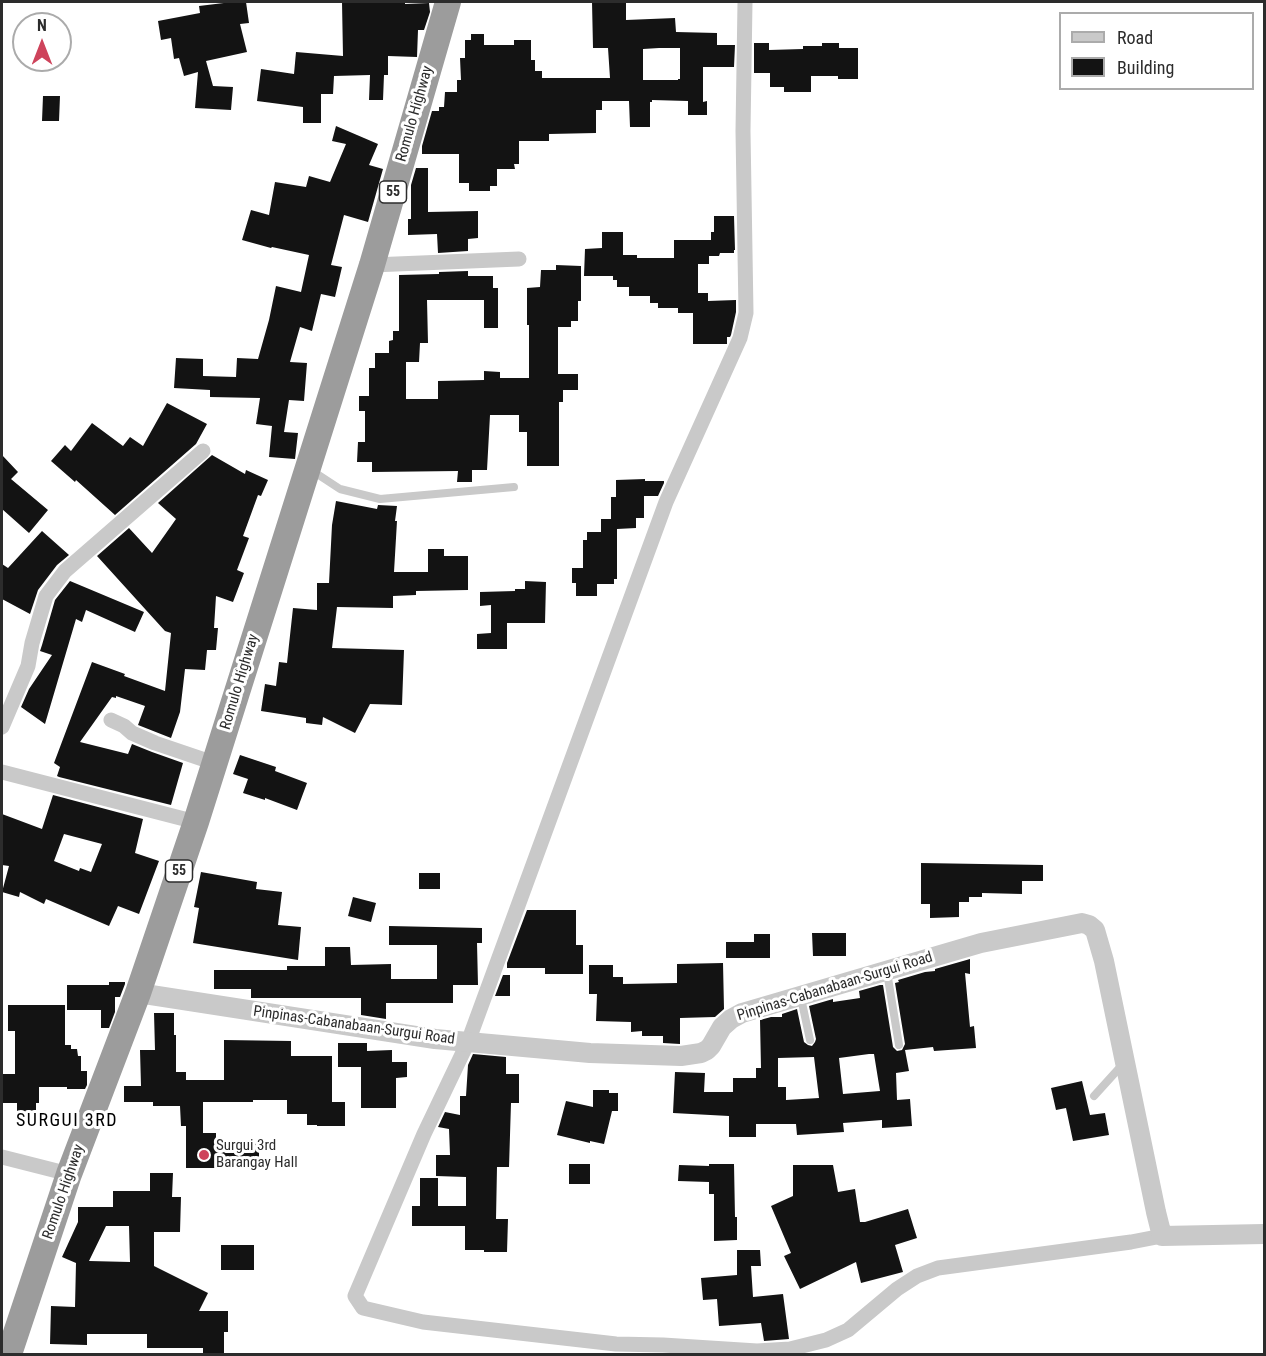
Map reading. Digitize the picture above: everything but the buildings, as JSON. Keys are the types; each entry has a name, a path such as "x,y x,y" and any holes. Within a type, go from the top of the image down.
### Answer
{"highway":[{"name":"Romulo Highway","path":"9,1354 69,1174 138,993 195,822 372,265 448,2"}],"street":[{"path":"745,2 743,131 746,313 740,338 666,502 468,1042 424,1134 355,1296 363,1308 423,1322 616,1344 757,1351 790,1349 826,1341 848,1330 897,1288 917,1276 938,1268 1162,1236 1264,1234"},
{"path":"372,265 519,259"},
{"path":"2,727 28,666 32,643 46,597 52,588 65,571 203,451"},
{"path":"111,720 132,733 214,763"},
{"path":"2,772 195,822"},
{"name":"Pinpinas-Cabanabaan-Surgui Road","path":"138,993 435,1039 590,1053 681,1056 701,1053 711,1046 722,1027 742,1013 981,943 1082,923 1095,930 1104,961 1162,1236"},
{"path":"2,1157 69,1174"}],"lane":[{"path":"307,467 340,489 380,499 514,487"},
{"path":"887,971 899,1045"},
{"path":"800,996 810,1041"},
{"path":"1094,1096 1124,1062"}],"place":[{"name":"Surgui 3rd Barangay Hall","path":"204,1155"}],"district":[{"name":"SURGUI 3RD","path":"67,1121"}]}
